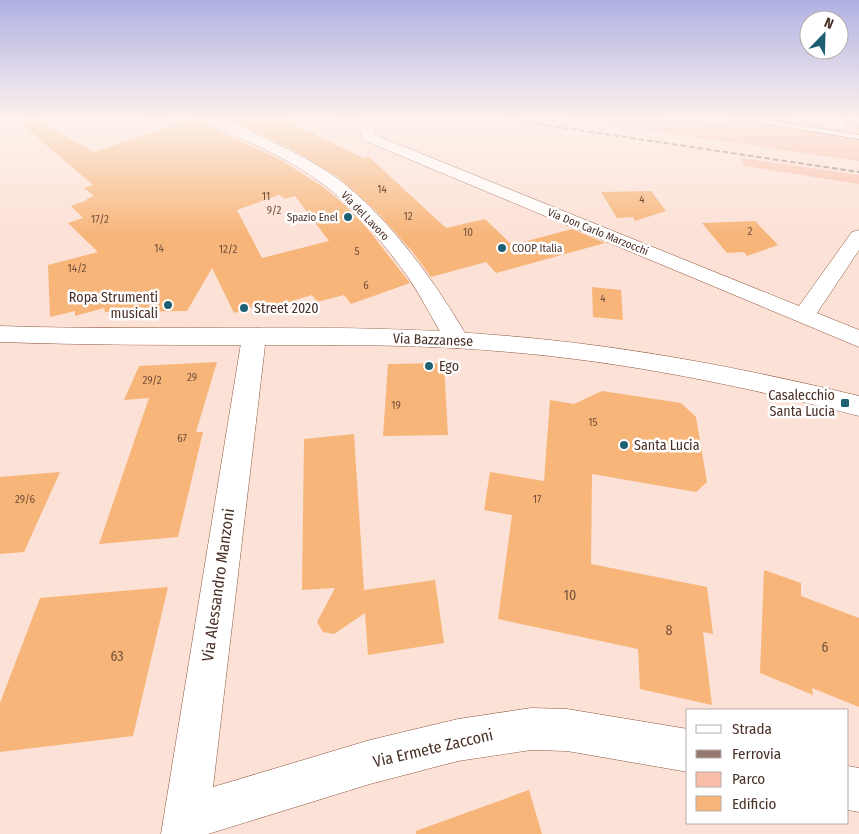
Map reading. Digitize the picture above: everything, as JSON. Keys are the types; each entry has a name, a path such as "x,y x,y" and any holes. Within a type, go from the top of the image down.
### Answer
{"street":[{"name":"Via del Lavoro","path":"289,158 341,190 376,225 405,258 442,310 457,340"},
{"name":"Via Don Carlo Marzocchi","path":"419,158 859,339"},
{"path":"803,316 859,236"},
{"name":"Via Bazzanese","path":"0,334 457,340 586,352 657,361 731,375 859,406"},
{"name":"Via Alessandro Manzoni","path":"184,826 254,337"},
{"name":"Via Ermete Zacconi","path":"184,826 370,762 458,740 531,729 567,730 686,751"}],"green space":[{"path":"741,158 859,175 859,184 745,166"},
{"path":"838,158 859,158 859,161"}],"building":[{"path":"61,158 277,158 322,186 345,205 367,228 410,283 351,304 344,295 317,302 312,295 265,309 262,304 234,313 212,268 187,311 105,312 104,308 75,316 75,311 50,317 48,265 98,252 68,223 83,218 71,206 94,196 84,188 93,185","holes":["279,195 285,199 295,196 329,241 262,258 237,210"]},
{"path":"306,158 370,158 446,228 485,219 512,245 572,229 605,243 496,273 486,262 431,277 412,251 376,211 338,177"},
{"path":"651,191 666,211 635,221 633,217 617,218 601,192"},
{"path":"755,221 778,245 747,256 744,252 727,253 702,223"},
{"path":"592,287 621,290 623,320 593,317"},
{"path":"217,362 196,432 203,432 178,537 99,544 149,398 124,400 139,366"},
{"path":"444,363 448,435 383,436 388,364"},
{"path":"602,391 681,403 696,417 707,482 696,492 592,474 591,564 707,587 713,634 703,632 712,705 640,689 638,649 498,619 512,515 484,510 490,472 544,481 550,400 574,404"},
{"path":"354,434 364,590 435,580 444,643 368,655 365,613 334,634 323,632 317,622 335,588 302,590 304,439"},
{"path":"60,472 24,552 0,554 0,477"},
{"path":"764,570 801,583 801,596 859,618 859,707 812,688 813,695 760,673"},
{"path":"168,587 133,736 0,752 0,703 40,598"},
{"path":"529,790 542,834 416,834 416,831"}],"railway":[{"path":"765,158 859,172"}],"place":[{"name":"Spazio Enel","path":"348,217"},
{"name":"COOP Italia","path":"502,248"},
{"name":"Ropa Strumenti musicali","path":"168,305"},
{"name":"Street 2020","path":"244,308"},
{"name":"Ego","path":"429,366"},
{"name":"Casalecchio Santa Lucia","path":"845,403"},
{"name":"Santa Lucia","path":"624,445"}]}
